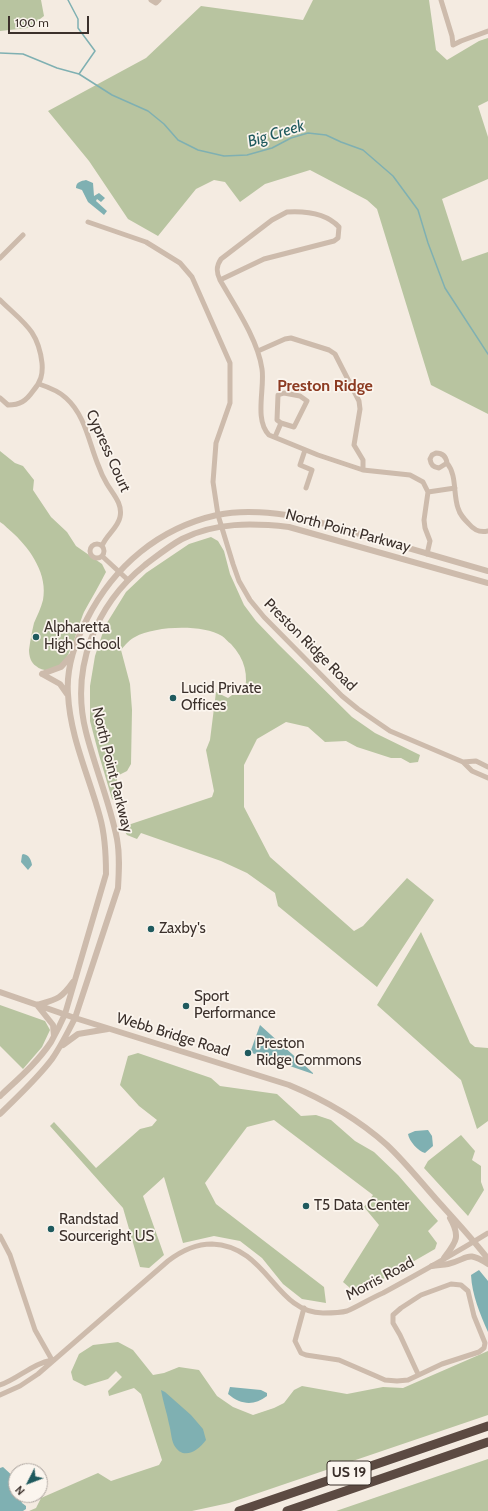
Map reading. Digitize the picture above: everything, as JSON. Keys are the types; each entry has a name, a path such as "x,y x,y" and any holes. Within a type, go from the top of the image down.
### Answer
{"highway":[{"name":"US 19","path":"239,1511 488,1426"},
{"name":"US 19","path":"287,1511 488,1442"}],"street":[{"path":"151,0 156,4 160,0"},
{"path":"441,0 451,32 452,45 461,40 488,32"},
{"path":"220,280 264,259 334,241 338,238 339,227 328,219 312,213 295,212 281,214 221,259 216,270 220,280 258,351 263,382 262,396 264,430 269,435 305,450 363,470 410,475 422,482 428,492 424,520 425,528 430,541 427,554"},
{"name":"Preston Ridge Road","path":"88,222 146,242 180,263 192,277 224,349 230,363 230,403 216,443 213,465 213,482 218,515 237,575 250,600 264,617 342,696 372,720 390,731 463,762 472,771 488,778"},
{"path":"0,258 23,235"},
{"path":"0,300 22,320 34,335 40,352 42,372 39,384 27,400 16,405 8,405 0,398"},
{"path":"258,351 285,339 291,338 329,350 335,354 359,401 360,409 354,445 364,460 363,470"},
{"name":"Cypress Court","path":"39,384 52,389 66,398 75,409 86,430 98,466 120,507 120,517 117,525 104,539 102,546 95,544 91,550 91,554 95,558 102,556 128,580"},
{"path":"284,393 300,396 307,400 294,427 281,423 277,420 278,395 284,393"},
{"path":"275,437 281,423"},
{"path":"305,450 300,465 312,470 306,488"},
{"path":"447,463 452,473 458,508 462,516 473,529 484,532 488,531"},
{"path":"428,492 454,488"},
{"name":"North Point Parkway","path":"0,1096 34,1064 54,1036 65,1014 106,874 106,856 101,818 72,724 68,689 70,660 81,629 108,584 119,571 143,550 170,532 195,521 218,515 254,512 275,513 301,517 488,571"},
{"name":"North Point Parkway","path":"0,1114 39,1075 59,1049 75,1018 118,888 119,865 117,841 86,730 81,689 87,651 104,611 115,594 128,580 181,539 204,530 258,524 289,527 488,582"},
{"path":"102,546 104,551 102,556"},
{"path":"69,701 63,687 42,674 61,667 72,654"},
{"name":"Preston Ridge Road","path":"463,762 476,761 488,767"},
{"path":"54,1036 52,1025 37,1005 58,999 67,990 77,976"},
{"name":"Webb Bridge Road","path":"0,992 75,1018 289,1085 315,1096 342,1111 366,1128 387,1146 474,1241 488,1259"},
{"path":"59,1049 72,1037 78,1034 111,1029"},
{"path":"440,1204 457,1232 455,1243 444,1258"},
{"name":"Morris Road","path":"0,1395 20,1386 44,1369 52,1360 79,1340 168,1261 184,1250 200,1245 223,1245 237,1249 257,1264 287,1298 311,1312 322,1314 347,1311 432,1266 488,1233"},
{"path":"0,1236 16,1274 31,1321 52,1360"},
{"path":"432,1266 449,1264 472,1256 479,1258 488,1264"},
{"path":"304,1308 295,1341 301,1352 306,1356 339,1360 385,1380 408,1380 418,1374 480,1352 484,1348 484,1338 474,1316 468,1291 461,1285 451,1284 421,1295 393,1315 393,1323 418,1374"},
{"name":"Morris Road","path":"0,1385 43,1362 52,1360"}],"green space":[{"path":"0,0 41,0 44,16 28,28 0,31"},
{"path":"313,0 429,0 436,50 447,60 479,41 488,38 488,101 478,106 488,137 488,179 442,199 462,261 488,252 488,414 431,385 377,209 367,200 310,170 265,184 240,202 225,182 214,180 196,189 158,236 128,219 89,161 48,111 146,58 201,6 303,20"},
{"path":"0,451 15,463 23,466 34,480 33,490 51,517 67,532 76,546 102,564 106,572 84,612 65,661 52,670 39,668 34,665 30,657 29,650 33,626 43,600 43,581 41,572 32,555 20,540 0,522"},
{"path":"211,537 218,541 224,551 230,574 244,605 256,621 278,644 352,717 375,733 420,755 418,762 410,763 401,758 391,758 357,747 346,741 325,742 308,727 286,722 257,739 244,765 244,807 270,857 354,931 363,926 407,878 434,900 377,987 278,906 275,893 247,873 221,861 141,833 137,839 127,835 122,827 212,797 214,791 206,750 210,740 216,692 228,698 232,695 244,695 246,674 243,661 231,644 222,636 203,630 178,628 144,633 131,639 121,650 130,684 132,710 131,764 127,771 117,776 117,801 112,799 90,721 90,686 95,656 105,626 126,592 146,573 189,544"},
{"path":"421,932 470,1043 475,1047 488,1048 488,1121 477,1129 461,1080 377,1005"},
{"path":"0,1005 45,1021 50,1030 42,1047 23,1069 0,1046"},
{"path":"138,1053 211,1078 220,1086 277,1094 301,1116 316,1115 331,1120 355,1141 374,1152 398,1175 438,1221 428,1231 437,1243 435,1249 357,1294 343,1282 379,1225 364,1207 373,1195 274,1120 247,1127 205,1183 216,1204 324,1287 326,1303 302,1299 283,1284 262,1258 240,1241 214,1236 183,1243 164,1177 143,1196 164,1255 149,1268 140,1267 123,1208 50,1126 54,1122 96,1168 140,1129 152,1126 157,1120 139,1106 120,1085 128,1056"},
{"path":"461,1135 475,1151 472,1160 481,1166 481,1182 484,1190 468,1216 424,1168 428,1161"},
{"path":"118,1342 133,1350 153,1375 164,1373 179,1367 199,1370 217,1396 233,1407 253,1415 284,1403 294,1390 302,1386 347,1394 383,1387 403,1388 488,1351 488,1415 229,1503 192,1511 29,1511 36,1508 38,1503 48,1503 48,1495 98,1473 111,1481 159,1465 162,1460 141,1394 134,1388 109,1396 108,1391 122,1377 116,1371 108,1379 85,1386 73,1380 71,1372 79,1354 93,1345"},
{"path":"488,1459 488,1511 336,1511"}],"water":[{"path":"86,180 93,183 94,196 99,193 105,198 101,202 97,199 96,201 107,211 104,215 88,202 82,190 76,188 78,183"},
{"path":"23,854 28,856 31,861 32,865 28,870 21,862"},
{"path":"260,1025 313,1074 252,1053 251,1050"},
{"path":"428,1130 432,1136 433,1146 425,1153 414,1145 408,1134 415,1131"},
{"path":"479,1270 488,1281 488,1332 473,1290 471,1275"},
{"path":"230,1387 261,1390 267,1393 267,1396 252,1403 243,1402 228,1394"},
{"path":"161,1390 191,1415 203,1429 206,1440 195,1451 190,1453 182,1453 174,1445"},
{"path":"3,1467 8,1472 8,1503 22,1503 26,1506 26,1509 23,1511 0,1511 0,1468"}],"waterway":[{"path":"68,0 78,19 78,28 95,51 79,74"},
{"name":"Big Creek","path":"0,53 23,54 57,68 79,74 112,95 148,111 164,124 178,140 198,150 224,156 247,155 272,148 291,138 308,133 326,135 363,150 393,176 418,210 428,243 445,288 488,354"}],"place":[{"name":"Alpharetta High School","path":"36,637"},
{"name":"Lucid Private Offices","path":"173,698"},
{"name":"Zaxby's","path":"151,929"},
{"name":"Sport Performance","path":"186,1006"},
{"name":"Preston Ridge Commons","path":"248,1053"},
{"name":"T5 Data Center","path":"306,1206"},
{"name":"Randstad Sourceright US","path":"51,1229"}],"district":[{"name":"Preston Ridge","path":"325,386"}]}
